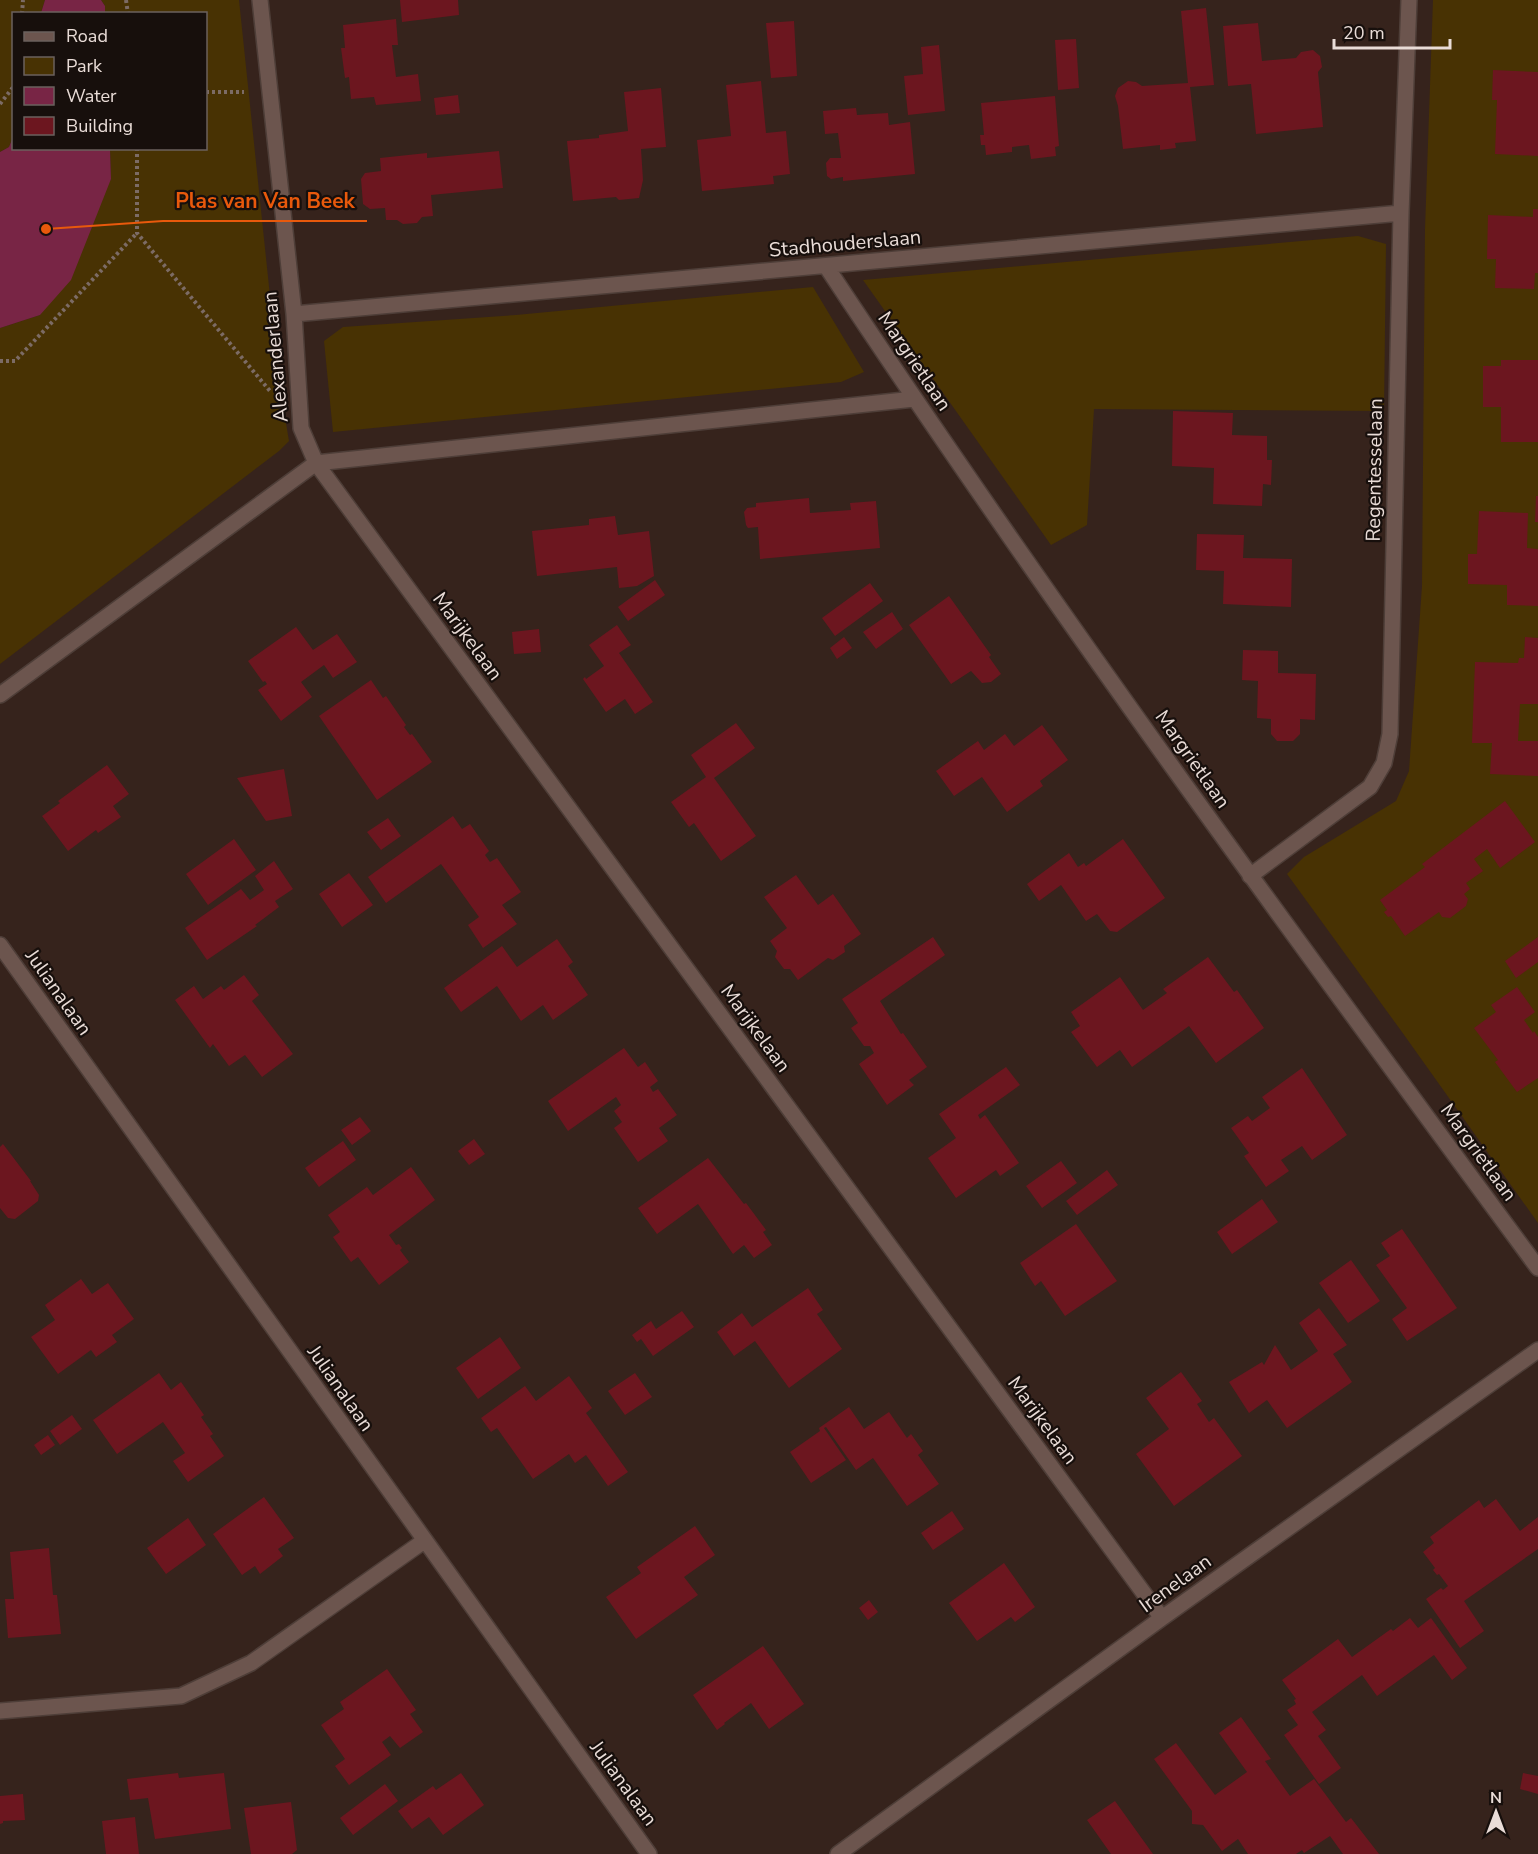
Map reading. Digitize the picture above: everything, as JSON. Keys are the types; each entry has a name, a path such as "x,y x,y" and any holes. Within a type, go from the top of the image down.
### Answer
{"street":[{"name":"Alexanderlaan","path":"260,0 294,314 301,428 316,463"},
{"name":"Regentesselaan","path":"1250,876 1370,787 1384,763 1390,734 1401,213 1409,0"},
{"name":"Stadhouderslaan","path":"294,314 1401,213"},
{"name":"Margrietlaan","path":"826,266 914,399 1250,876 1538,1268"},
{"path":"0,695 316,463 914,399"},
{"name":"Marijkelaan","path":"316,463 1162,1618"},
{"name":"Julianalaan","path":"0,945 649,1854"},
{"name":"Irenelaan","path":"838,1854 1162,1618 1538,1350"},
{"path":"0,1711 181,1696 251,1663 424,1541"}],"path":[{"path":"0,104 12,89"},
{"path":"207,92 269,92"},
{"path":"137,150 137,232 271,392"},
{"path":"0,361 15,361 137,232"}],"green space":[{"path":"0,0 45,0 41,12 12,12 12,140 9,147 0,152"},
{"path":"101,0 239,0 279,382 289,441 279,451 0,664 0,328 40,315 111,179 110,150 207,150 207,12 105,12 105,6"},
{"path":"1433,0 1538,0 1538,1223 1287,874 1304,857 1396,801 1409,771 1422,586 1425,229"},
{"path":"1358,236 1386,244 1384,411 1094,409 1087,525 1051,545 863,280"},
{"path":"813,287 864,372 841,382 333,432 324,341 343,327 516,315"}],"water":[{"path":"45,0 101,0 105,6 105,12 41,12"},
{"path":"12,140 12,150 110,150 111,179 71,280 40,315 0,328 0,152 9,147"}],"building":[{"path":"400,0 458,0 459,15 402,22"},
{"path":"1206,8 1214,85 1190,87 1196,141 1175,143 1176,148 1160,150 1160,145 1123,149 1115,96 1118,88 1128,81 1142,86 1188,83 1181,11"},
{"path":"396,19 398,45 392,45 396,77 418,74 421,101 376,105 374,97 351,99 349,77 345,78 341,48 345,48 343,25"},
{"path":"794,21 797,76 771,78 766,23"},
{"path":"1258,23 1262,61 1296,58 1301,52 1313,50 1320,56 1322,67 1318,72 1323,127 1256,134 1251,84 1228,86 1223,26"},
{"path":"1076,39 1079,88 1058,90 1055,40"},
{"path":"939,45 945,111 908,115 904,76 923,74 921,47"},
{"path":"1493,70 1538,72 1538,156 1495,154 1497,100 1492,100"},
{"path":"761,81 766,133 786,131 790,174 773,176 774,184 702,191 697,140 731,136 726,85"},
{"path":"661,88 666,147 641,149 643,180 639,198 619,200 616,197 573,201 567,141 599,138 599,135 628,131 624,92"},
{"path":"458,95 460,113 436,115 434,98"},
{"path":"1055,96 1059,146 1055,147 1056,156 1031,159 1029,145 1012,147 1012,152 986,155 985,145 981,145 980,135 984,135 981,103"},
{"path":"856,108 857,115 888,113 889,125 910,122 915,174 843,181 843,177 831,179 827,176 826,163 830,158 841,158 838,133 825,134 823,111"},
{"path":"499,151 503,188 431,195 433,216 422,217 417,223 403,224 397,220 386,220 385,208 370,209 363,204 361,179 365,173 381,171 380,158 427,153 427,158"},
{"path":"1533,209 1538,209 1538,273 1535,273 1534,289 1495,288 1496,259 1487,259 1488,215 1533,217"},
{"path":"1501,360 1538,360 1538,442 1501,442 1501,407 1483,407 1483,366 1501,366"},
{"path":"1173,411 1233,413 1232,435 1267,436 1267,460 1272,460 1271,485 1263,484 1262,506 1213,504 1214,468 1172,466"},
{"path":"1536,496 1538,496 1538,522 1535,522"},
{"path":"809,498 810,513 851,510 850,503 876,501 880,548 760,559 758,527 748,528 746,525 744,512 747,508 756,507 756,503"},
{"path":"1479,511 1528,513 1527,548 1538,549 1538,606 1507,605 1507,585 1468,584 1468,554 1477,554"},
{"path":"615,516 618,535 649,531 654,576 637,586 619,588 617,567 537,576 532,531 589,525 589,519"},
{"path":"1197,534 1244,535 1243,558 1292,559 1291,607 1223,604 1224,571 1196,570"},
{"path":"655,580 665,595 628,621 618,607"},
{"path":"870,583 883,601 835,636 822,618"},
{"path":"949,596 991,655 989,657 1001,674 991,682 982,683 971,671 951,684 909,625"},
{"path":"892,612 903,629 876,649 863,632"},
{"path":"617,625 631,645 619,653 653,702 635,714 625,699 606,712 583,679 604,666 589,645"},
{"path":"296,627 313,650 337,634 357,662 333,678 324,665 301,682 312,697 281,721 258,690 267,684 263,682 248,661"},
{"path":"539,629 541,652 514,654 512,632"},
{"path":"844,637 852,648 837,659 830,648"},
{"path":"1525,637 1538,638 1538,704 1520,704 1518,741 1538,741 1538,776 1490,774 1492,743 1472,743 1475,662 1518,663 1519,658 1524,658"},
{"path":"1243,650 1278,651 1278,673 1316,674 1315,720 1300,719 1300,734 1293,741 1277,741 1271,734 1271,719 1257,718 1258,681 1242,680"},
{"path":"371,680 383,698 386,696 406,725 404,727 410,735 412,734 432,762 377,800 319,716"},
{"path":"736,723 755,748 714,778 756,836 721,861 694,823 689,827 671,802 706,777 691,755"},
{"path":"1042,725 1068,760 1040,781 1043,786 1007,812 982,777 954,796 936,771 978,741 984,750 1005,734 1014,746"},
{"path":"107,765 129,794 113,806 121,817 98,833 96,830 68,851 42,816 60,803 58,801"},
{"path":"284,769 292,816 266,821 237,778"},
{"path":"1505,801 1535,842 1500,868 1487,849 1474,859 1483,871 1466,883 1470,889 1464,894 1468,899 1466,906 1450,918 1442,917 1439,912 1405,936 1391,916 1388,917 1384,912 1387,910 1380,900 1425,867 1422,864"},
{"path":"453,816 462,829 470,824 489,851 485,855 490,862 497,858 521,892 502,905 517,924 483,948 468,925 479,917 441,864 386,903 368,877"},
{"path":"388,818 401,836 381,850 367,832"},
{"path":"234,839 256,870 208,905 186,874"},
{"path":"1123,839 1165,898 1117,932 1110,931 1097,914 1086,921 1061,885 1039,901 1027,884 1069,853 1078,867 1084,863 1086,866"},
{"path":"274,861 293,889 275,901 279,907 255,925 257,926 207,960 185,928 241,889 250,900 264,890 255,876"},
{"path":"349,873 373,905 342,927 319,894"},
{"path":"796,875 818,905 833,894 861,934 844,946 845,952 833,960 828,958 798,980 790,969 784,969 775,957 777,951 770,941 787,928 764,897"},
{"path":"933,937 945,955 880,1001 901,1034 903,1033 927,1067 909,1080 914,1085 887,1105 859,1064 874,1053 870,1046 864,1046 851,1028 858,1023 842,999"},
{"path":"1538,937 1538,962 1516,978 1505,961"},
{"path":"557,939 573,962 568,966 588,995 553,1020 543,1005 521,1021 497,986 461,1012 444,988 502,946 517,967"},
{"path":"1208,957 1234,992 1237,990 1264,1028 1216,1063 1189,1026 1132,1067 1120,1050 1097,1067 1071,1032 1080,1026 1071,1012 1120,977 1143,1010 1167,993 1163,989"},
{"path":"244,975 259,995 252,1001 293,1054 262,1077 245,1055 229,1066 213,1044 210,1048 175,1000 194,986 203,999 221,986 224,990"},
{"path":"1517,987 1535,1012 1524,1020 1538,1037 1538,1078 1517,1092 1495,1062 1498,1060 1474,1028 1496,1012 1491,1005"},
{"path":"624,1048 638,1067 645,1062 658,1081 650,1087 653,1092 658,1089 677,1115 659,1128 668,1141 638,1162 614,1128 622,1122 614,1111 621,1105 616,1097 568,1131 548,1101"},
{"path":"1006,1067 1020,1085 978,1115 980,1119 985,1115 1019,1163 1000,1176 996,1170 956,1198 928,1158 956,1138 939,1114"},
{"path":"1302,1068 1347,1135 1312,1160 1302,1146 1281,1160 1289,1171 1266,1187 1244,1156 1249,1153 1231,1128 1248,1116 1252,1121 1270,1108 1262,1097"},
{"path":"360,1117 371,1131 352,1145 341,1130"},
{"path":"474,1139 485,1154 469,1165 458,1151"},
{"path":"343,1141 356,1160 319,1187 305,1168"},
{"path":"3,1144 39,1195 38,1201 15,1219 8,1218 0,1208 0,1147"},
{"path":"708,1158 766,1230 763,1232 772,1245 754,1258 744,1245 733,1254 698,1204 657,1234 638,1208"},
{"path":"1061,1161 1077,1183 1042,1208 1026,1186"},
{"path":"411,1167 435,1200 389,1235 396,1245 399,1244 402,1248 400,1250 409,1262 379,1285 358,1257 351,1262 333,1237 340,1232 328,1215 367,1187 373,1195"},
{"path":"1107,1170 1118,1185 1077,1215 1066,1201"},
{"path":"1262,1199 1278,1222 1232,1254 1217,1232"},
{"path":"1076,1224 1117,1281 1065,1316 1041,1281 1035,1286 1020,1263"},
{"path":"1402,1229 1457,1308 1407,1341 1392,1319 1407,1308 1376,1265 1390,1256 1381,1243"},
{"path":"1351,1260 1380,1301 1348,1323 1319,1283"},
{"path":"81,1279 92,1294 108,1283 134,1319 112,1335 117,1342 96,1357 91,1350 58,1374 31,1337 55,1320 45,1305"},
{"path":"808,1288 823,1310 817,1314 842,1349 789,1388 755,1341 734,1356 717,1332 742,1313 752,1327"},
{"path":"1319,1308 1347,1345 1333,1354 1352,1382 1287,1428 1267,1400 1249,1413 1229,1382 1262,1362 1264,1365 1275,1345 1291,1370 1318,1351 1299,1323"},
{"path":"682,1311 694,1327 653,1356 641,1339 637,1342 632,1335 651,1321 656,1329"},
{"path":"500,1337 521,1368 478,1399 456,1368"},
{"path":"1181,1372 1202,1401 1197,1404 1209,1422 1214,1418 1242,1456 1174,1506 1136,1454 1169,1429 1146,1398"},
{"path":"159,1373 171,1390 181,1382 204,1415 201,1417 213,1434 210,1436 224,1456 188,1482 173,1461 185,1453 163,1422 117,1454 93,1420"},
{"path":"635,1373 652,1397 625,1415 608,1391"},
{"path":"569,1376 592,1408 586,1413 628,1472 608,1486 586,1455 575,1463 569,1454 533,1479 497,1428 491,1432 481,1418 525,1386 536,1401"},
{"path":"849,1407 864,1429 889,1412 907,1438 911,1434 923,1451 918,1455 939,1484 907,1506 873,1458 856,1470 826,1427 824,1428 846,1460 811,1483 790,1452"},
{"path":"72,1415 82,1429 60,1445 50,1431"},
{"path":"48,1435 55,1445 41,1455 34,1445"},
{"path":"264,1497 294,1538 278,1549 283,1556 260,1574 255,1566 242,1575 213,1534"},
{"path":"1496,1499 1520,1531 1538,1517 1538,1549 1464,1601 1484,1631 1460,1648 1426,1599 1441,1588 1443,1590 1448,1586 1433,1570 1435,1568 1423,1552 1434,1543 1430,1537 1479,1500 1484,1508"},
{"path":"952,1511 964,1529 933,1550 921,1533"},
{"path":"188,1518 206,1545 166,1574 147,1548"},
{"path":"695,1526 715,1555 684,1577 698,1595 636,1639 606,1597 641,1573 637,1567"},
{"path":"49,1548 53,1595 57,1595 61,1634 8,1638 5,1599 14,1599 10,1552"},
{"path":"1004,1563 1035,1607 1015,1622 1011,1617 977,1641 949,1603"},
{"path":"869,1600 878,1612 868,1620 859,1608"},
{"path":"1410,1618 1418,1628 1431,1618 1467,1668 1452,1680 1434,1655 1377,1696 1362,1675 1312,1712 1326,1730 1318,1736 1341,1768 1319,1784 1284,1735 1298,1725 1287,1710 1296,1704 1294,1700 1296,1699 1282,1680 1338,1639 1352,1657"},
{"path":"763,1646 804,1704 769,1729 751,1703 717,1730 693,1695"},
{"path":"387,1669 416,1710 410,1714 423,1732 400,1748 390,1736 382,1742 391,1755 349,1785 335,1766 345,1759 321,1725 344,1709 340,1702"},
{"path":"1241,1717 1271,1759 1265,1761 1290,1796 1314,1779 1346,1822 1351,1818 1379,1854 1343,1854 1330,1836 1304,1853 1302,1850 1296,1854 1248,1854 1238,1839 1222,1851 1203,1825 1192,1824 1192,1811 1154,1759 1176,1743 1215,1795 1247,1772 1219,1733"},
{"path":"178,1773 179,1778 224,1773 231,1829 155,1839 148,1798 130,1800 127,1779"},
{"path":"461,1773 484,1805 443,1835 429,1817 412,1829 398,1811 433,1786 436,1790"},
{"path":"1523,1773 1538,1776 1538,1794 1520,1789"},
{"path":"385,1784 398,1801 353,1835 340,1818"},
{"path":"23,1794 25,1820 3,1821 0,1824 0,1796"},
{"path":"1115,1801 1153,1854 1111,1854 1087,1820"},
{"path":"291,1802 297,1850 292,1854 251,1854 244,1808"},
{"path":"135,1817 139,1854 106,1854 102,1821"}],"place":[{"name":"Plas van Van Beek","path":"46,229"}]}
